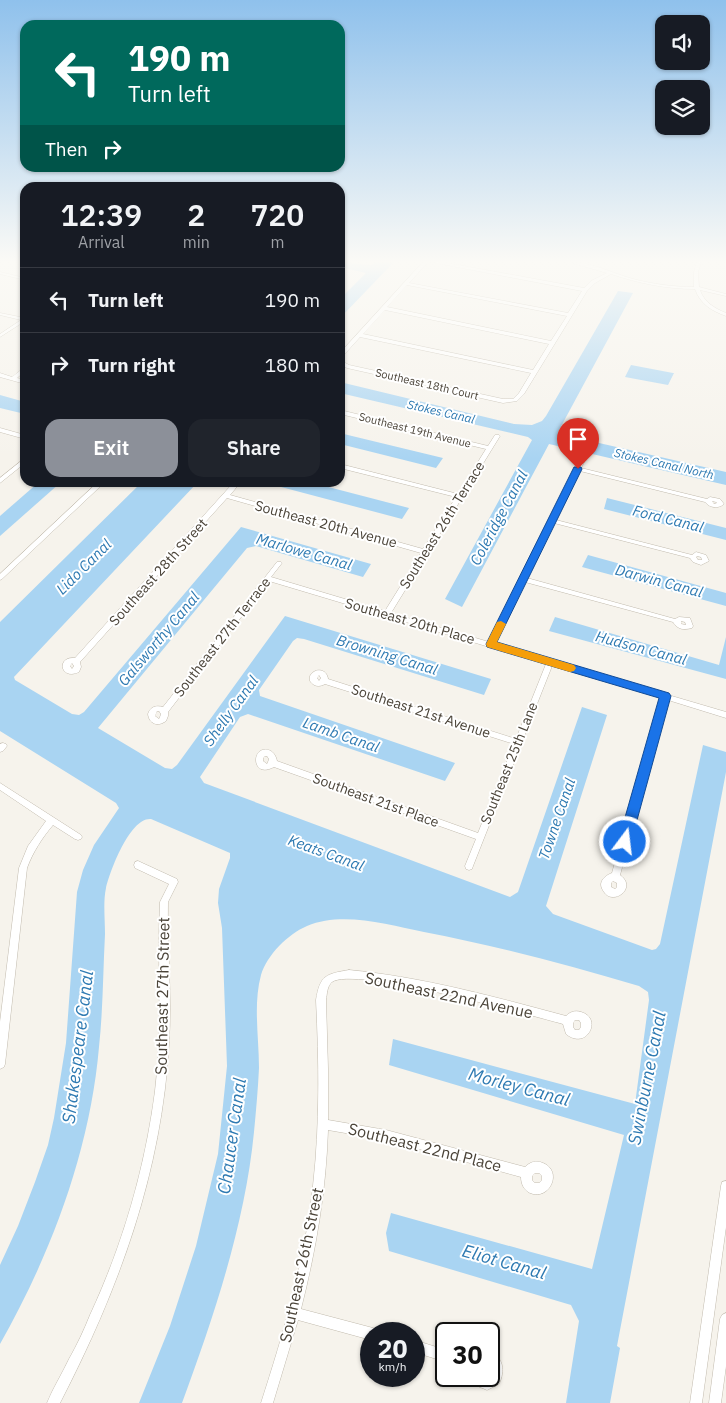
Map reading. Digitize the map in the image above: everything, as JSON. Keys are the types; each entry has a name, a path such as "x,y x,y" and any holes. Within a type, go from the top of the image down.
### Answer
{"street":[{"path":"0,336 11,327"},
{"path":"345,351 367,327"},
{"path":"477,327 552,343"},
{"path":"360,335 535,372 562,327"},
{"name":"Southeast 18th Court","path":"345,365 503,401 515,400 535,372"},
{"path":"12,379 20,373"},
{"path":"0,376 20,381"},
{"name":"Southeast 19th Avenue","path":"345,413 489,448"},
{"path":"0,430 20,436"},
{"name":"Southeast 26th Terrace","path":"386,614 497,436"},
{"path":"491,644 584,457"},
{"path":"0,481 20,464"},
{"path":"345,467 459,496"},
{"path":"578,469 708,501"},
{"path":"0,578 97,487"},
{"name":"Southeast 28th Street","path":"77,662 234,487"},
{"name":"Southeast 20th Avenue","path":"226,496 425,552"},
{"path":"552,521 693,557"},
{"name":"Southeast 27th Terrace","path":"164,711 279,563"},
{"name":"Southeast 20th Place","path":"267,578 726,715"},
{"path":"524,578 676,621"},
{"name":"Southeast 25th Lane","path":"469,866 550,662"},
{"name":"Southeast 21st Avenue","path":"325,680 517,742"},
{"path":"615,878 665,696"},
{"name":"Southeast 21st Place","path":"272,763 480,836"},
{"path":"0,786 78,837"},
{"path":"0,1064 23,868 38,837 52,820"},
{"name":"Southeast 27th Street","path":"53,1403 104,1298 124,1245 141,1188 156,1116 164,1043 164,902 174,882 138,865"},
{"name":"Southeast 22nd Avenue","path":"330,978 340,975 355,975 400,982 500,1002 568,1021"},
{"name":"Southeast 26th Street","path":"267,1403 294,1313 316,1208 323,1124 324,1063 321,1000 322,989 330,978"},
{"name":"Southeast 22nd Place","path":"323,1124 386,1135 527,1174"},
{"path":"696,1403 723,1233 726,1186"},
{"path":"294,1313 360,1331"},
{"path":"715,1403 726,1319"}],"water":[{"path":"597,327 614,327 558,432 564,435 726,472 726,485 549,444 462,607 445,599 532,440 528,437 345,394 345,383 514,424 532,425 542,421"},
{"path":"631,365 674,373 668,385 625,377"},
{"path":"0,395 20,401 20,413 0,408"},
{"path":"345,434 443,458 436,468 345,445"},
{"path":"33,487 55,487 0,536 0,516"},
{"path":"137,487 193,487 14,677 15,680 72,714 79,715 84,712 241,527 371,564 363,577 256,546 247,548 98,728 165,768 172,769 177,765 285,616 491,679 484,695 297,638 259,690 260,696 455,763 445,781 248,714 240,717 200,777 204,783 510,897 518,892 582,707 607,715 546,906 553,914 652,950 656,949 660,944 703,745 726,752 726,772 617,1346 620,1348 610,1403 566,1403 579,1321 571,1305 389,1251 386,1233 391,1213 592,1269 624,1135 389,1065 393,1039 635,1104 649,1000 648,992 639,986 559,963 451,937 381,923 350,919 321,922 307,926 293,934 279,946 264,967 257,998 258,1092 250,1166 227,1269 182,1403 139,1403 170,1326 196,1246 218,1154 227,1066 222,928 218,903 219,889 230,853 151,819 143,821 129,835 116,858 108,880 105,899 100,1033 87,1125 65,1201 51,1238 19,1310 0,1344 0,1265 35,1182 48,1145 54,1118 66,1043 77,892 83,870 94,845 119,808 116,803 0,731 0,622"},
{"path":"281,487 328,487 409,508 402,519"},
{"name":"Ford Canal","path":"607,498 726,528 726,540 604,509"},
{"name":"Darwin Canal","path":"588,555 726,593 726,606 582,567"},
{"name":"Hudson Canal","path":"555,617 719,665 726,637 726,679 549,631"}],"slow traffic":[{"path":"501,624 491,644 570,668"}],"route":[{"path":"578,469 491,644 665,696 625,842"}],"water label":[{"name":"Stokes Canal","path":"441,412"},
{"name":"Stokes Canal North","path":"664,464"},
{"name":"Coleridge Canal","path":"499,518"},
{"name":"Marlowe Canal","path":"304,552"},
{"name":"Lido Canal","path":"84,567"},
{"name":"Galsworthy Canal","path":"159,639"},
{"name":"Browning Canal","path":"387,655"},
{"name":"Shelly Canal","path":"231,711"},
{"name":"Lamb Canal","path":"341,735"},
{"name":"Towne Canal","path":"557,819"},
{"name":"Keats Canal","path":"326,853"},
{"name":"Shakespeare Canal","path":"78,1047"},
{"name":"Swinburne Canal","path":"647,1078"},
{"name":"Morley Canal","path":"519,1087"},
{"name":"Chaucer Canal","path":"232,1136"},
{"name":"Eliot Canal","path":"504,1262"}]}
